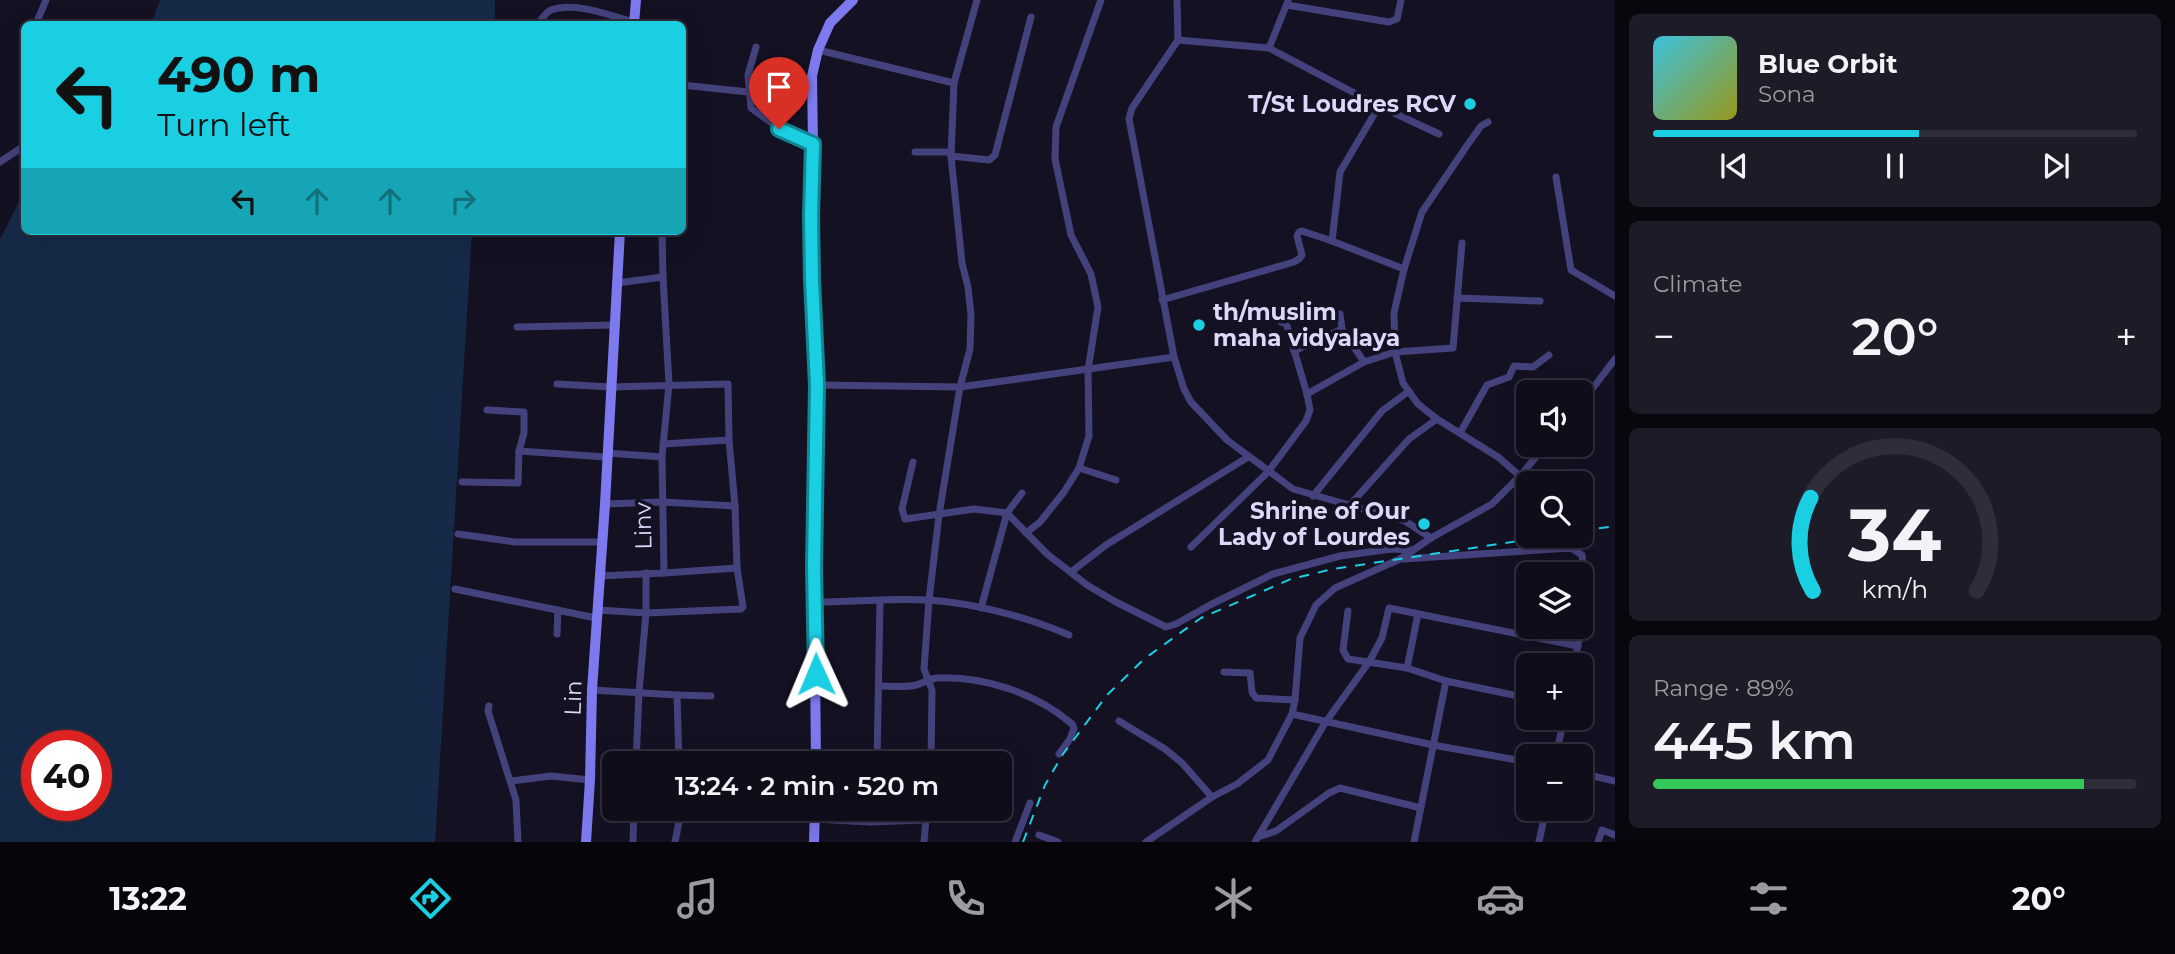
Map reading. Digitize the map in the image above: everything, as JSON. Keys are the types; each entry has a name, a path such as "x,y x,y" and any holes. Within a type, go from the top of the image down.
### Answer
{"street":[{"path":"37,21 46,0"},
{"path":"634,21 636,0"},
{"path":"816,751 817,385 812,280 812,76 818,50 830,23 853,0"},
{"path":"930,751 932,695 923,669 929,600 939,515 970,349 971,315 962,263 951,154 954,83 977,0"},
{"path":"1026,533 1040,522 1064,492 1079,468 1089,436 1087,370 1098,307 1091,274 1071,234 1055,159 1056,127 1101,0"},
{"path":"1177,0 1178,40 1132,108 1129,119 1162,300 1184,389 1191,402 1219,433 1293,489 1405,521 1432,538"},
{"path":"1269,48 1287,2 1389,22 1397,19 1401,0"},
{"path":"540,21 548,11 563,8 591,10 627,21"},
{"path":"915,152 989,160 995,155 1031,17"},
{"path":"1178,40 1269,48 1439,134"},
{"path":"756,47 748,75 751,108 779,129 813,144"},
{"path":"818,50 954,83"},
{"path":"686,85 748,92"},
{"path":"1332,240 1340,172 1379,106"},
{"path":"1488,122 1481,126 1422,212 1394,313 1395,352 1403,383 1418,404 1498,457 1516,473"},
{"path":"0,162 21,148"},
{"path":"1556,177 1571,270 1615,296"},
{"path":"1162,300 1294,262 1301,255 1297,236 1302,231 1332,240 1404,270"},
{"name":"Lin","path":"586,842 596,614 620,235"},
{"path":"519,452 662,457 669,384 662,235"},
{"path":"1307,394 1364,362 1395,352 1453,348 1462,243"},
{"path":"617,283 663,277"},
{"path":"1457,298 1540,301"},
{"path":"1340,314 1342,329 1364,362"},
{"path":"1191,547 1268,472 1306,421 1310,410 1307,394 1285,323 1281,322"},
{"path":"517,327 614,325"},
{"path":"1294,351 1342,329"},
{"path":"1460,433 1487,385 1509,377 1514,366 1533,367 1549,355"},
{"path":"817,385 961,387 1174,357"},
{"path":"1593,388 1615,359"},
{"path":"455,589 503,601 596,614 742,609 729,440 728,384 611,387 557,384"},
{"path":"1313,496 1382,411 1409,391"},
{"path":"462,482 518,483 524,412 487,410"},
{"path":"1349,506 1409,439 1437,419"},
{"path":"663,444 729,440"},
{"name":"Linv","path":"599,576 664,573 662,457"},
{"path":"1071,572 1106,545 1248,457"},
{"path":"1524,471 1536,457"},
{"path":"913,462 902,515 905,519 974,509 1007,513 1047,554 1087,585 1166,626 1176,624 1273,574 1340,556 1391,549 1414,550"},
{"path":"1079,468 1116,480"},
{"path":"1146,842 1212,797 1237,784 1268,760 1292,714 1300,638 1316,605 1335,588 1400,559 1492,504 1516,480"},
{"path":"981,608 1007,513 1021,493"},
{"path":"605,504 662,502 735,506"},
{"path":"458,534 515,542 601,542"},
{"path":"1400,559 1571,548 1582,555 1587,600 1577,653"},
{"path":"664,573 737,568"},
{"path":"637,751 646,613 646,573"},
{"path":"815,603 929,600 981,608 1040,622 1069,635"},
{"path":"877,751 880,601"},
{"path":"1257,839 1325,723 1369,662 1382,638 1390,608 1578,646"},
{"path":"557,634 558,610"},
{"path":"1348,611 1343,650 1348,659 1408,668 1446,681 1516,696"},
{"path":"1408,668 1418,614"},
{"path":"1224,672 1250,674 1252,692 1256,698 1295,700"},
{"path":"878,687 917,685 927,680 949,678 980,681 1019,693 1046,706 1074,726 1072,736 1059,754"},
{"path":"1414,842 1446,681"},
{"path":"592,690 711,696"},
{"path":"677,695 679,751"},
{"path":"489,706 488,711 516,800 518,842"},
{"path":"1292,714 1325,723 1516,760"},
{"path":"1119,721 1165,749 1182,763 1212,797"},
{"path":"511,780 551,776 590,780"},
{"path":"1593,776 1615,780"},
{"path":"1257,839 1276,831 1340,788 1421,807"},
{"path":"1015,842 1030,803"},
{"path":"633,842 634,821"},
{"path":"675,842 679,821"},
{"path":"814,842 815,821"},
{"path":"924,842 925,821"},
{"path":"1539,842 1543,821"},
{"path":"1598,842 1602,830 1615,835"},
{"path":"1039,835 1058,842"}],"water":[{"path":"160,0 495,0 495,21 152,21"},
{"path":"21,202 21,235 472,235 435,842 0,842 0,239 18,204"}],"railway":[{"path":"1593,529 1615,526"},
{"path":"1023,842 1045,785 1063,754 1107,695 1144,659 1201,618 1291,579 1333,569 1516,541"}],"place":[{"name":"T/St Loudres RCV","path":"1470,104"},
{"name":"th/muslim maha vidyalaya","path":"1199,325"},
{"name":"Shrine of Our Lady of Lourdes","path":"1424,524"}],"route":[{"path":"779,129 813,144 812,280 817,385 814,567 816,674"}]}
